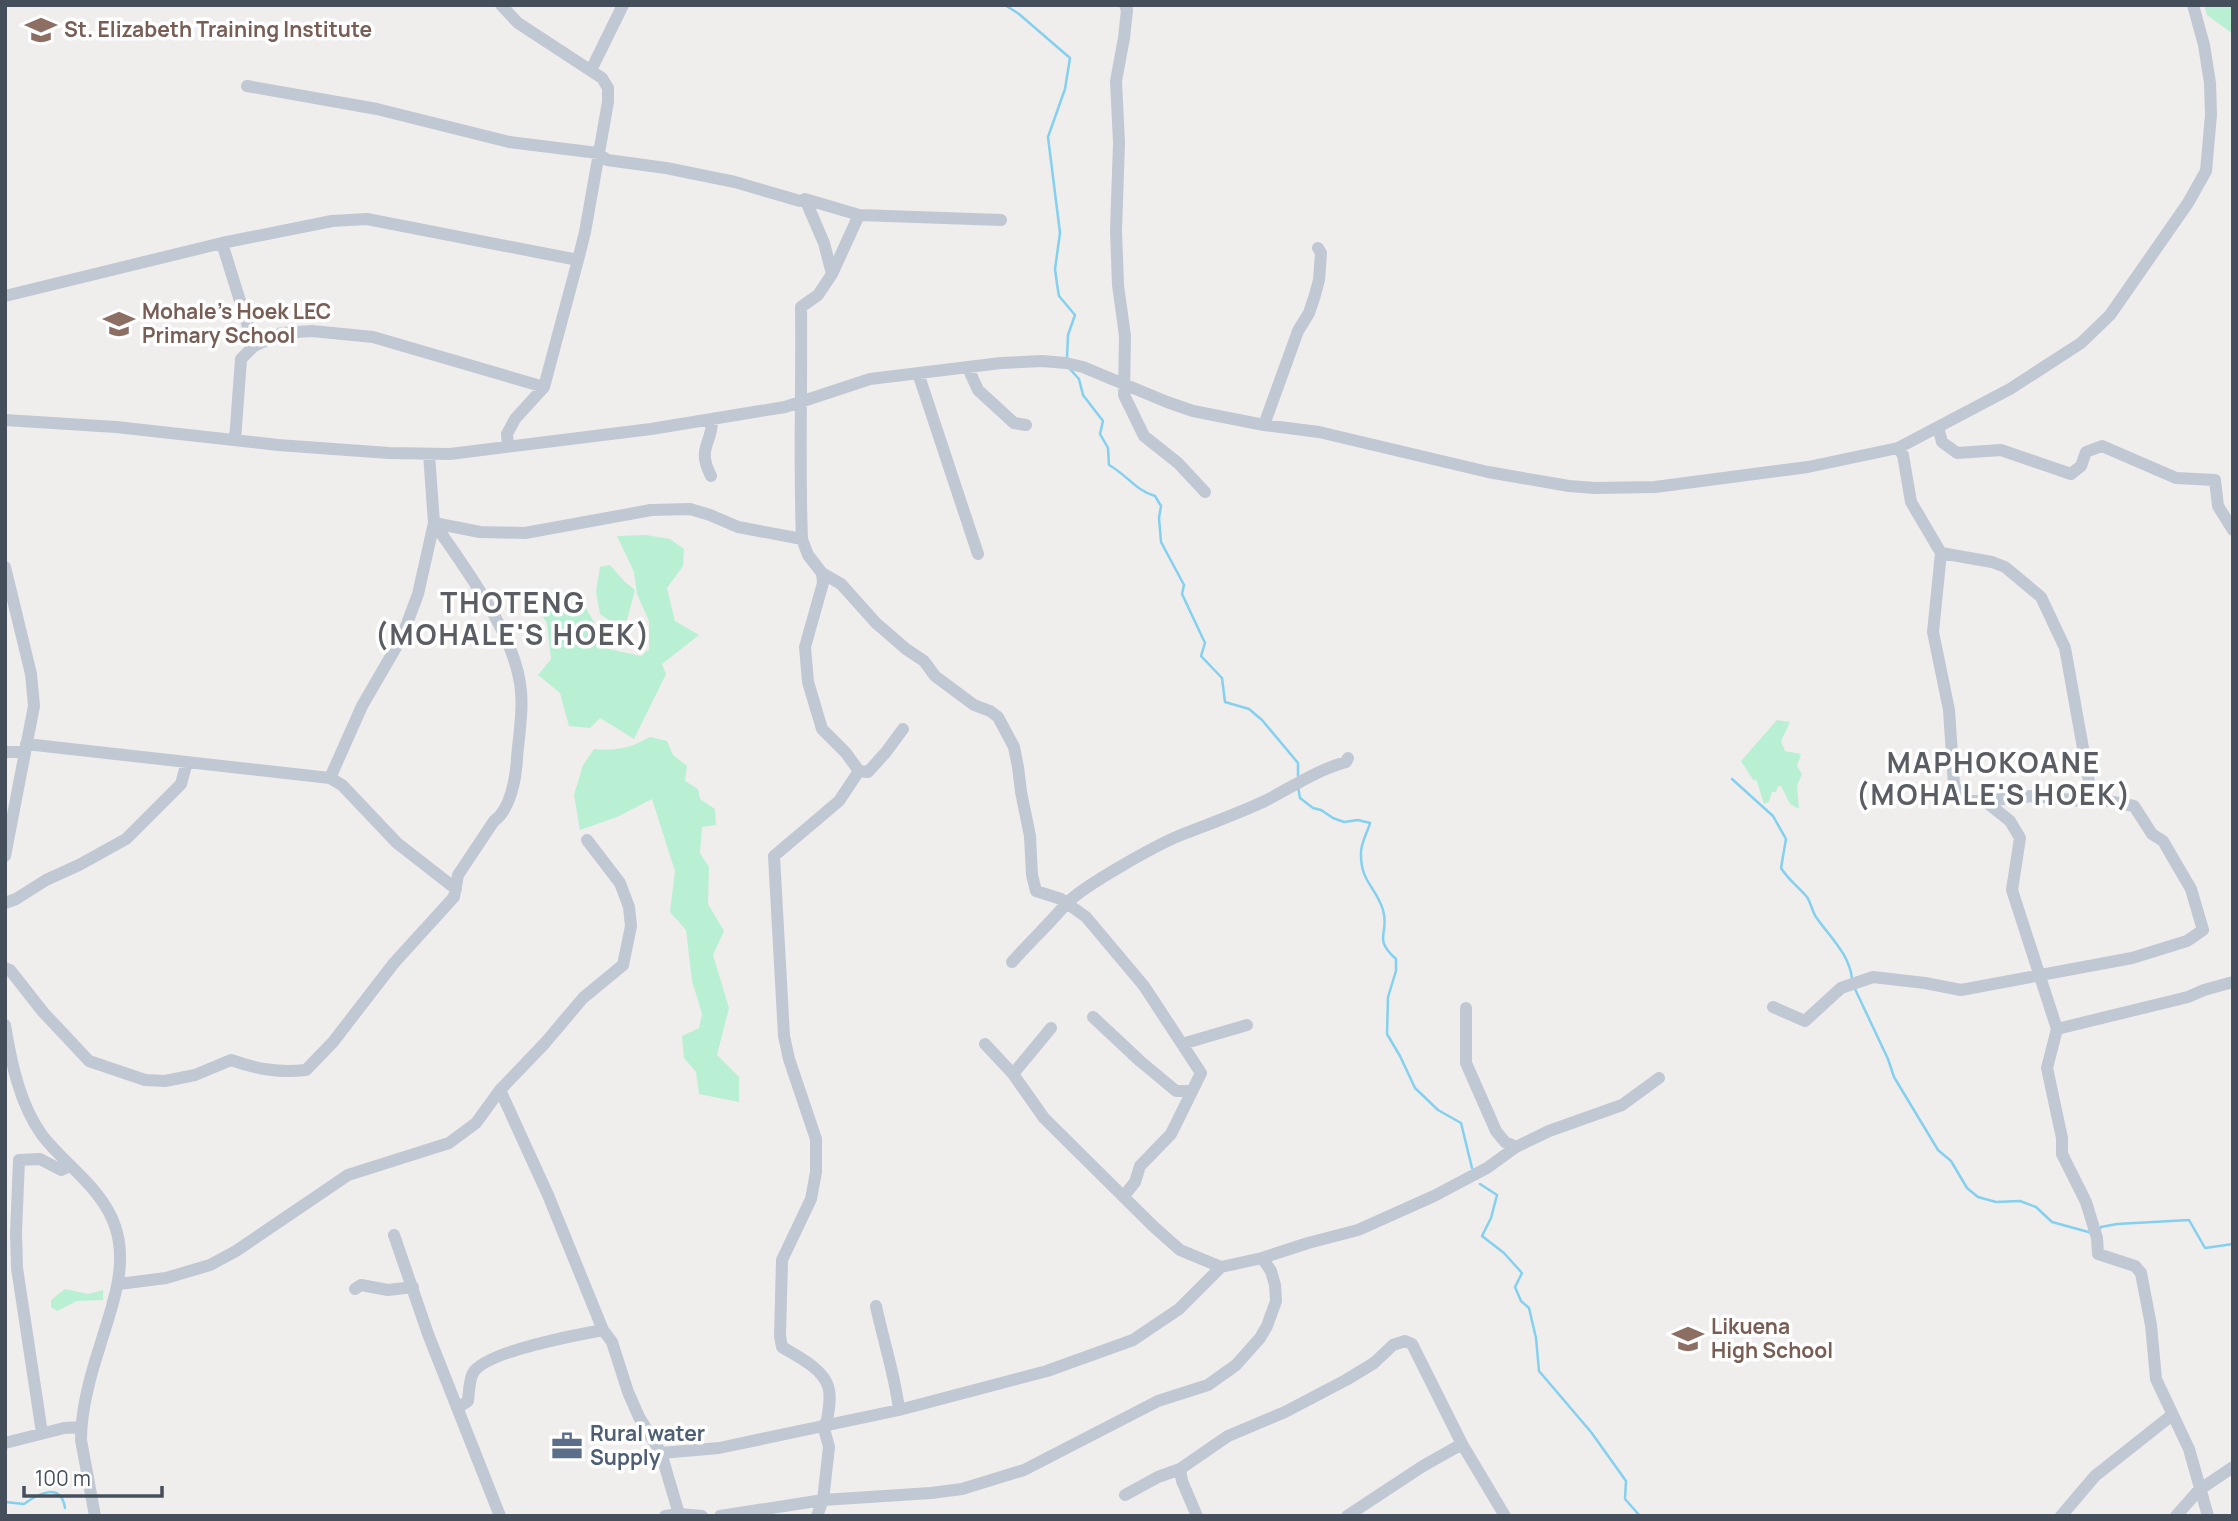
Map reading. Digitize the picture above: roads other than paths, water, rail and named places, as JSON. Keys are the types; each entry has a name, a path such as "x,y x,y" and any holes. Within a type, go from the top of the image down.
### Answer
{"street":[{"path":"501,5 518,23 602,78 608,88 608,102 585,232 544,387 515,419 507,434 508,446"},
{"path":"591,70 623,5"},
{"path":"1125,5 1127,10 1124,38 1116,81 1119,143 1116,250 1125,336 1122,384 1124,395 1144,436 1178,463 1205,492"},
{"path":"5,420 116,427 306,447 429,454 600,436 785,407 870,379 1001,363 1042,361 1066,363 1193,411 1264,425 1319,432 1488,472 1595,488 1655,487 1808,467 1898,448 2010,389 2081,343 2110,315 2188,203 2206,171 2211,115 2210,83 2204,45 2193,5"},
{"path":"247,86 377,109 509,142 598,153 607,160 666,167 735,182 800,201 805,199 859,215 1001,220"},
{"path":"805,199 824,243 832,274"},
{"path":"859,215 832,274 818,295 801,307 802,539 808,555 822,573 841,584 876,623 924,661 935,677 974,705 998,717 1014,747 1030,836 1031,875 1036,891 1061,899 1086,917 1144,986 1201,1073 1171,1134 1140,1166 1135,1182 1124,1196"},
{"path":"5,296 222,243 332,221 366,219 578,260"},
{"path":"222,243 254,346"},
{"path":"1264,425 1298,331 1309,313 1320,280 1321,254 1318,248"},
{"path":"234,440 241,359 254,346 282,333 312,331 373,337 544,387"},
{"path":"968,368 978,390 1014,423 1026,425"},
{"path":"918,373 978,554"},
{"path":"711,476 704,445 712,432 712,419"},
{"path":"1938,427 1942,442 1957,453 2001,450 2071,474 2081,466 2087,452 2102,446 2176,478 2215,480 2218,506 2233,530"},
{"path":"1773,1007 1805,1021 1841,988 1873,977 1961,990 2132,958 2187,941 2203,930 2191,889 2163,841 2151,834 2134,806 2092,798 2082,801 2032,796 1962,801 1954,785 1949,710 1933,632 1941,553 1911,502 1903,455 1898,448"},
{"path":"330,778 362,706 402,637 418,594 434,523 429,454"},
{"path":"434,523 480,532 524,533 652,510 690,509 710,514 738,527 802,539"},
{"path":"5,968 10,970 43,1012 89,1061 145,1080 165,1081 195,1075 231,1060 262,1070 306,1070 333,1042 394,963 454,897 458,875 494,821 500,817 515,783 520,683 509,645 475,585 434,523"},
{"path":"1941,553 1992,562 2005,567 2041,597 2065,648 2092,798"},
{"path":"5,567 31,674 34,706 5,856"},
{"path":"822,573 820,601 805,647 808,682 822,729 846,753 859,771 868,772 902,729"},
{"path":"5,752 25,748 330,778 342,785 397,843 456,889"},
{"path":"1012,962 1029,941 1060,914 1067,903 1111,873 1180,835 1206,827 1267,800 1348,758"},
{"path":"5,902 16,900 46,880 126,839 181,784 187,762"},
{"path":"817,1516 822,1500 829,1447 825,1425 829,1403 828,1386 815,1369 782,1347 780,1336 782,1260 811,1199 816,1172 816,1139 784,1036 774,856 839,801 859,771"},
{"path":"1985,801 2018,831 2019,851 2012,890 2057,1029 2047,1068 2062,1138 2062,1154 2086,1202 2097,1238 2098,1254 2135,1266 2141,1273 2151,1325 2156,1380 2189,1450 2208,1516"},
{"path":"119,1284 166,1278 210,1265 236,1251 348,1175 449,1143 476,1123 500,1090 583,998 623,965 631,926 629,907 620,883 587,840"},
{"path":"2057,1029 2188,997 2233,982"},
{"path":"1466,1008 1466,1063 1496,1131 1505,1142 1516,1147"},
{"path":"1093,1017 1148,1069 1176,1091 1191,1091"},
{"path":"5,1025 24,1104 42,1134 107,1209 116,1227 119,1284 88,1384 80,1440 95,1516"},
{"path":"1182,1044 1247,1025"},
{"path":"1013,1074 1051,1028"},
{"path":"985,1044 1013,1074 1044,1118 1103,1178 1180,1250 1221,1266 1262,1258 1308,1242 1359,1230 1434,1196 1487,1168 1516,1147 1549,1131 1622,1105 1658,1078"},
{"path":"500,1090 548,1195 603,1330 612,1342 633,1404 661,1453 672,1515 702,1516"},
{"path":"42,1433 17,1268 19,1160 40,1159 61,1170 70,1166"},
{"path":"394,1235 428,1334 500,1516"},
{"path":"720,1516 822,1500 951,1490 1024,1470 1158,1401 1208,1385 1236,1365 1267,1326 1276,1301 1275,1285 1271,1271 1262,1258"},
{"path":"661,1453 719,1448 800,1432 899,1410 1047,1371 1133,1340 1180,1308 1221,1266"},
{"path":"355,1289 361,1285 388,1290 413,1287"},
{"path":"876,1306 883,1342 897,1387 899,1410"},
{"path":"458,1407 468,1401 472,1374 482,1364 554,1339 603,1330"},
{"path":"1125,1495 1180,1469 1228,1436 1285,1412 1374,1363 1392,1345 1405,1341 1412,1344 1462,1444 1505,1516"},
{"path":"2060,1516 2095,1476 2172,1415"},
{"path":"5,1443 42,1433 81,1427"},
{"path":"1347,1516 1462,1444"},
{"path":"2176,1516 2199,1490 2233,1467"},
{"path":"1180,1469 1181,1481 1197,1516"}],"waterway":[{"path":"1005,5 1070,58 1065,89 1048,137 1060,233 1055,269 1057,284 1059,296 1075,315 1068,335 1067,358"},
{"path":"1068,367 1079,379 1083,395 1103,421 1100,434 1108,448 1109,465 1142,490 1155,496 1161,506 1161,542 1184,585 1182,594 1205,643 1201,656 1222,678 1225,702 1249,709 1262,720 1298,763 1298,776"},
{"path":"1732,779 1773,816 1786,839 1781,868 1807,897 1816,917 1839,946 1848,962 1852,979"},
{"path":"1298,787 1300,798 1313,808 1344,822 1358,820 1370,823 1361,851 1363,872 1383,910 1383,941 1396,959 1396,971 1388,997 1387,1034 1415,1088 1438,1110 1461,1123 1472,1168"},
{"path":"1855,989 1894,1077 1938,1150 1951,1161 1967,1188 1978,1197 1996,1202 2020,1201 2036,1207 2052,1222 2092,1233"},
{"path":"1480,1184 1497,1195 1491,1218 1482,1236 1504,1253 1522,1273 1515,1287 1521,1301 1529,1308 1536,1338 1539,1371 1591,1432 1626,1481 1625,1499 1640,1516"},
{"path":"2100,1229 2117,1224 2189,1220 2205,1248 2233,1244"},
{"path":"5,1502 24,1504 36,1496 54,1492 63,1500 65,1508"}],"place":[{"name":"St. Elizabeth Training Institute","path":"41,30"},
{"name":"Mohale's Hoek LEC Primary School","path":"119,324"},
{"name":"Likuena High School","path":"1688,1339"},
{"name":"Rural water Supply","path":"567,1446"}],"district":[{"name":"THOTENG (MOHALE'S HOEK)","path":"513,619"},
{"name":"MAPHOKOANE (MOHALE'S HOEK)","path":"1994,779"}]}
